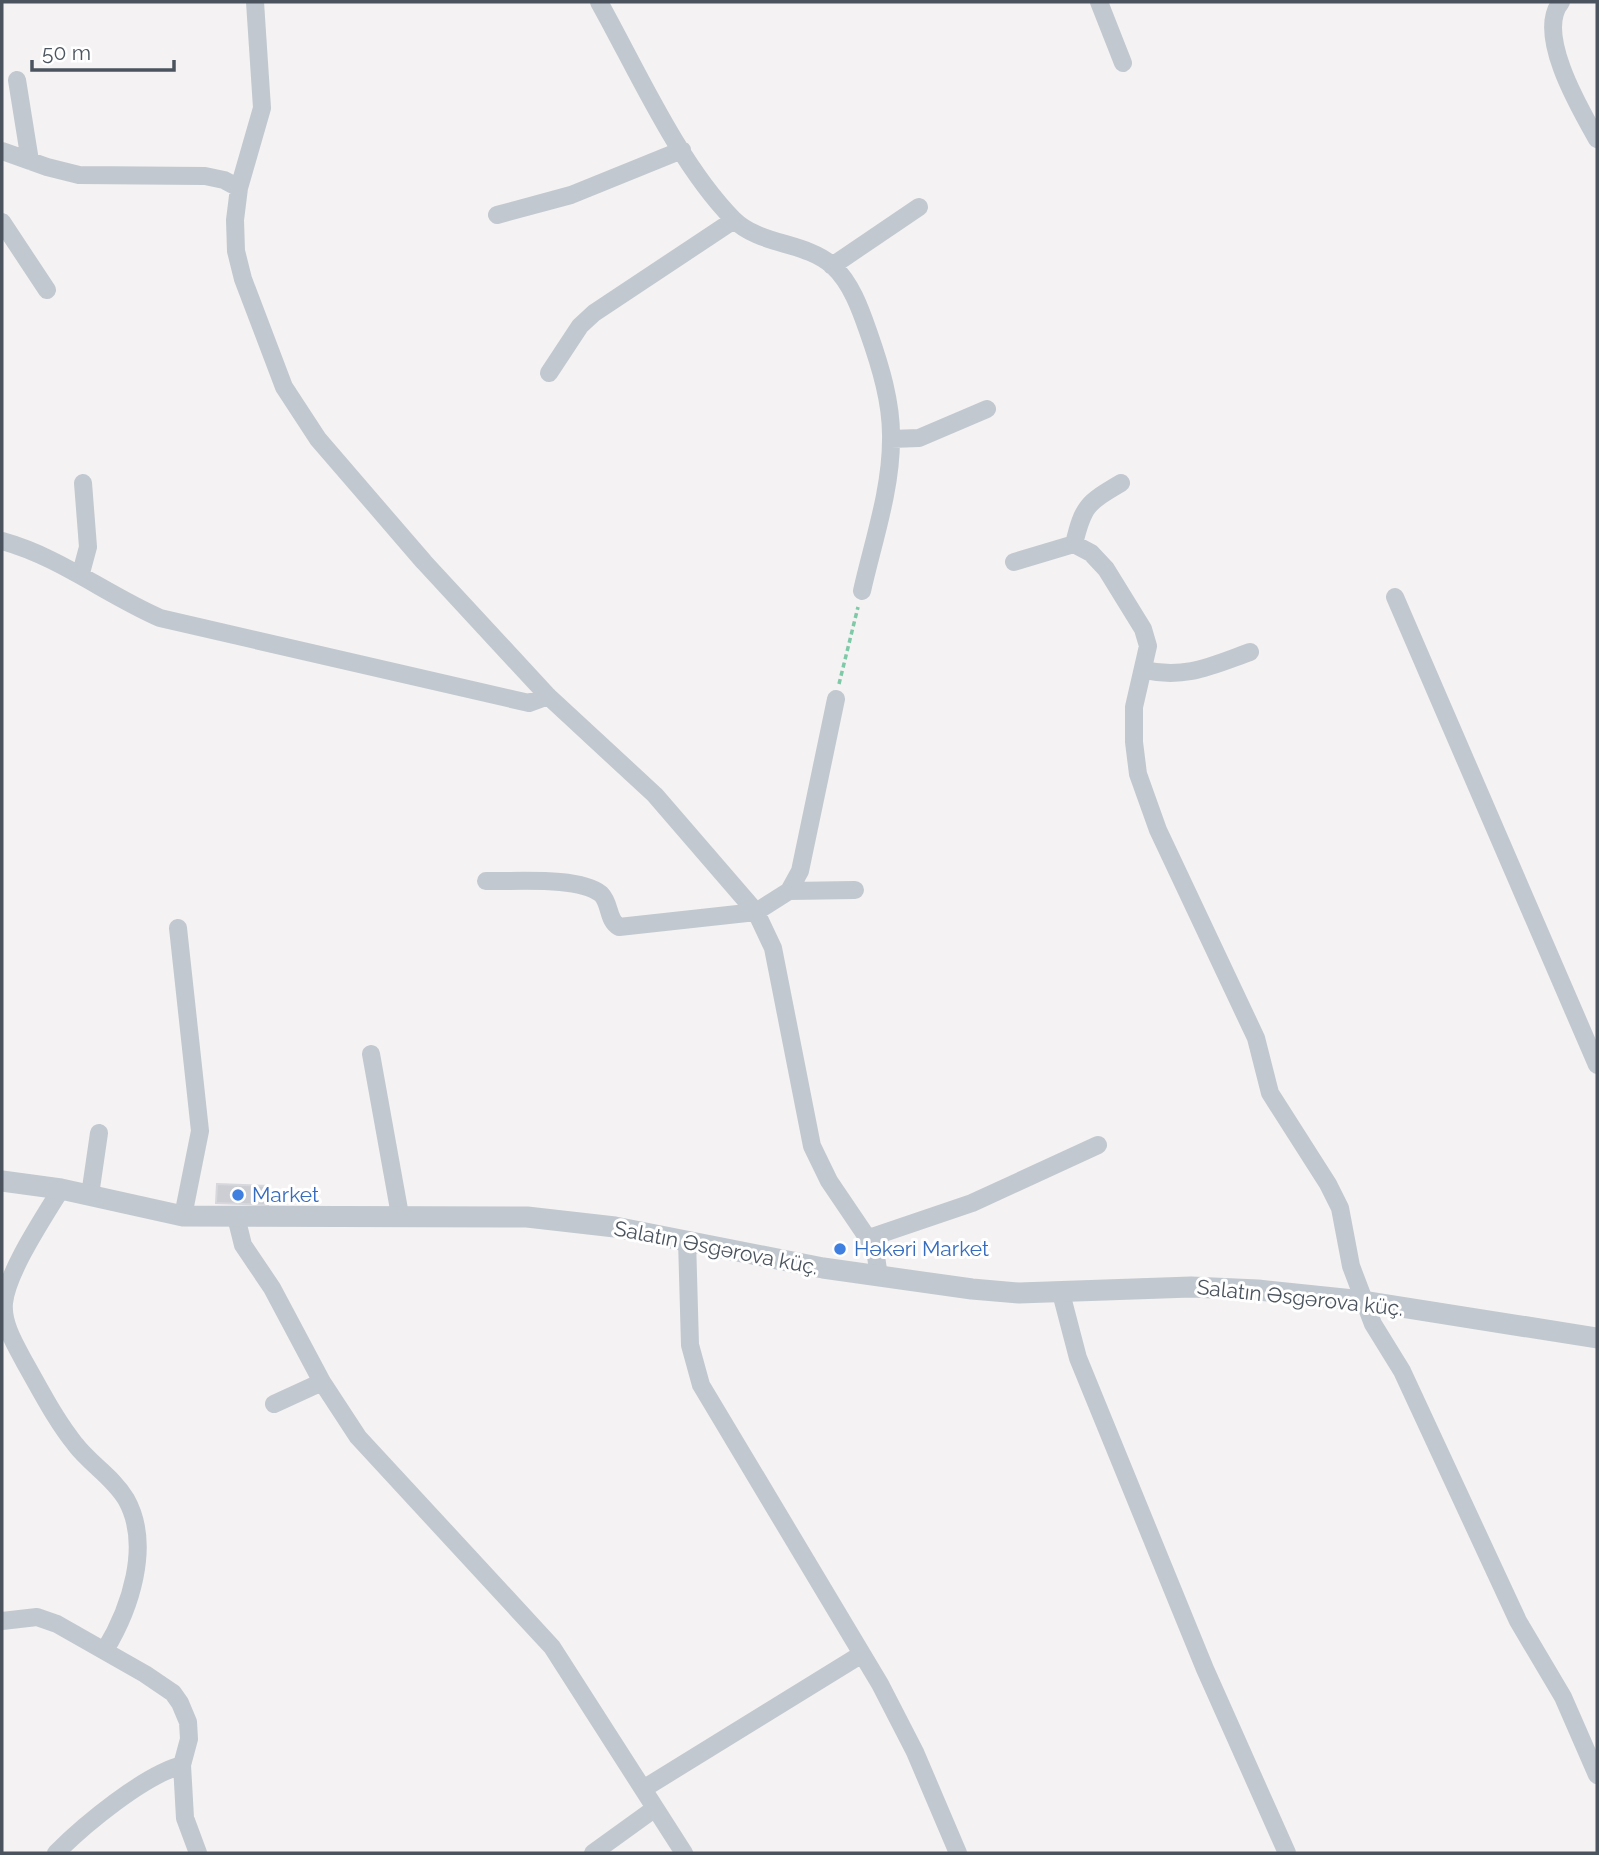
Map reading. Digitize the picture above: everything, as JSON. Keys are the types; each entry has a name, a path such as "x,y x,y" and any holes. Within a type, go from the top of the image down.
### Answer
{"street":[{"path":"255,2 262,108 239,188 235,220 236,251 243,279 292,402 318,439 407,543 548,696 655,795 756,912 773,948 812,1146 829,1181 869,1238 878,1263 879,1277"},
{"path":"599,2 682,150 734,220 758,236 804,251 832,266 857,300 874,348 887,401 891,439 888,471 862,591"},
{"path":"1098,2 1122,63"},
{"path":"1561,2 1555,9 1552,24 1560,62 1579,108 1597,139"},
{"path":"17,80 30,161"},
{"path":"2,150 79,175 205,176 224,180 239,188"},
{"path":"497,215 570,195 682,150"},
{"path":"832,266 919,207"},
{"path":"549,373 580,326 594,313 734,220"},
{"path":"2,222 47,290"},
{"path":"891,439 919,438 987,409"},
{"path":"81,573 88,547 83,483"},
{"path":"1074,544 1082,512 1098,497 1121,483"},
{"path":"2,541 33,550 81,573 122,602 160,618 530,703 548,696"},
{"path":"1014,562 1074,544 1091,554 1106,569 1143,629 1148,646 1134,707 1138,774 1158,830 1256,1038 1270,1093 1328,1184 1340,1208 1352,1266 1373,1324 1402,1371 1518,1621 1568,1706 1597,1775"},
{"path":"1395,597 1597,1065"},
{"path":"1144,670 1170,675 1194,672 1250,652"},
{"path":"789,891 807,847 836,699"},
{"path":"486,881 588,886 604,897 611,919 619,927 756,912 789,891 855,890"},
{"path":"178,928 200,1131 183,1216"},
{"path":"371,1054 400,1215"},
{"path":"90,1195 99,1133"},
{"path":"869,1238 972,1203 1098,1145"},
{"name":"Salatın Əsgərova küç.","path":"2,1181 61,1189 183,1216 527,1217 687,1240 879,1277 984,1290 1062,1293 1222,1288 1363,1301 1597,1338"},
{"path":"61,1189 10,1283 4,1304 4,1323 55,1416 76,1446 117,1486 133,1514 136,1543 134,1580 129,1605 105,1650"},
{"path":"236,1216 243,1245 272,1288 322,1382 375,1459 552,1647 684,1853"},
{"path":"687,1240 690,1345 701,1385 862,1654 915,1752 958,1853"},
{"path":"1062,1293 1077,1358 1205,1669 1287,1853"},
{"path":"274,1404 322,1382"},
{"path":"2,1621 37,1617 105,1650 173,1693 188,1722 189,1739 181,1765 185,1818 198,1853"},
{"path":"643,1789 862,1654"},
{"path":"56,1853 132,1790 163,1770 181,1765"},
{"path":"593,1853 654,1809"}],"path":[{"path":"836,699 862,591"}],"building":[{"path":"217,1184 269,1186 268,1205 216,1203"}],"place":[{"name":"Market","path":"238,1195"},
{"name":"Həkəri Market","path":"840,1249"}]}
